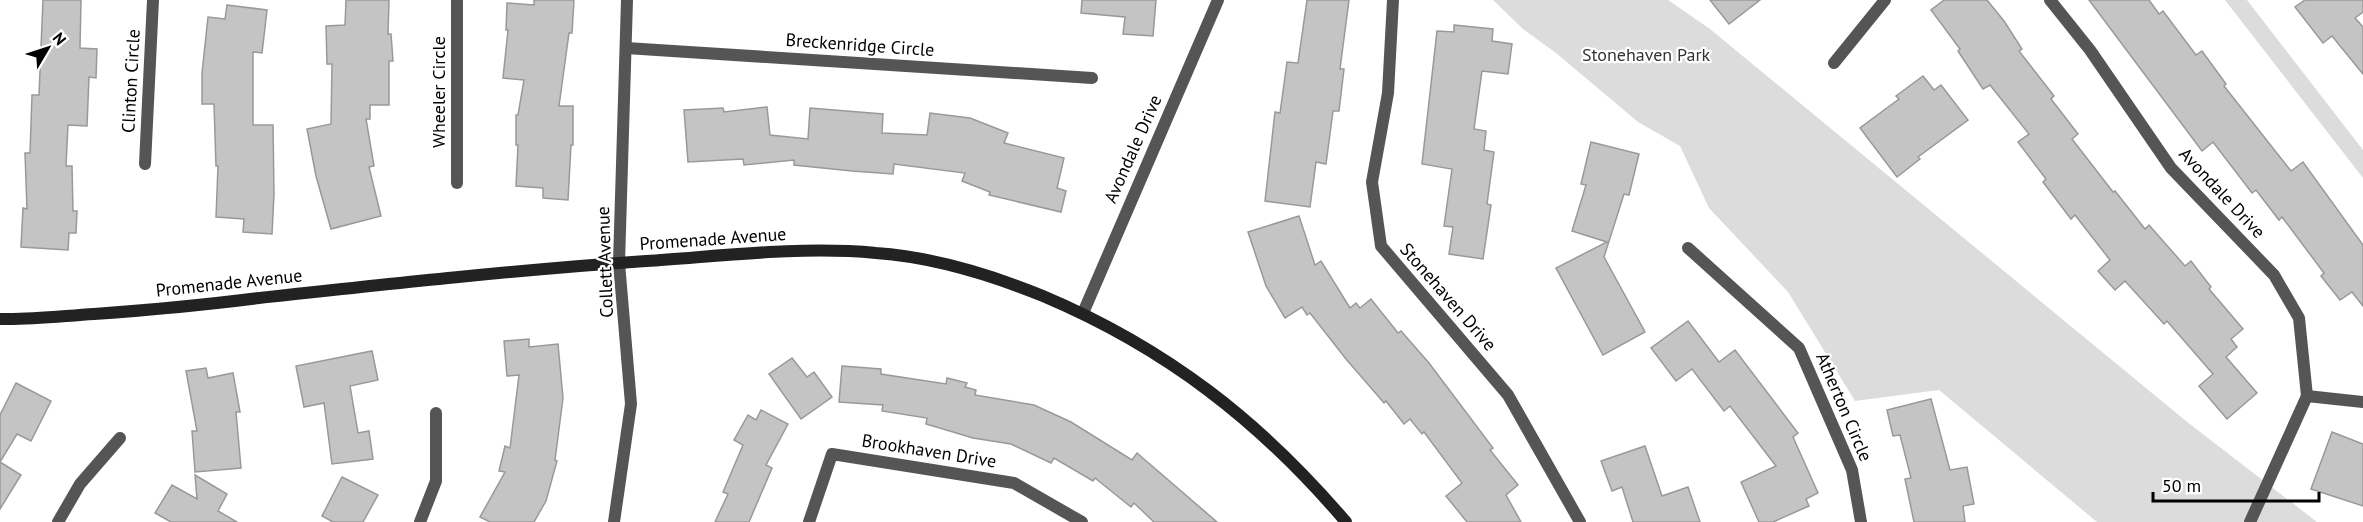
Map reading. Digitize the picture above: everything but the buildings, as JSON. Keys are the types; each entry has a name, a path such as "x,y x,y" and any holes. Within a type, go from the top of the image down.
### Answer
{"main road":[{"name":"Promenade Avenue","path":"0,319 172,308 466,275 759,252 840,250 881,253 964,268 1006,281 1083,313 1166,359 1237,413 1274,445 1346,522"}],"street":[{"name":"Clinton Circle","path":"145,164 153,0"},
{"name":"Wheeler Circle","path":"457,0 458,183"},
{"name":"Collett Avenue","path":"614,522 631,404 619,263 627,0"},
{"name":"Avondale Drive","path":"1083,313 1218,0"},
{"name":"Stonehaven Drive","path":"1393,0 1388,93 1372,182 1381,246 1508,395 1580,522"},
{"path":"1834,63 1885,0"},
{"name":"Avondale Drive","path":"2050,0 2090,50 2171,168 2274,275 2299,318 2307,396"},
{"name":"Breckenridge Circle","path":"626,48 1092,78"},
{"name":"Atherton Circle","path":"1688,248 1799,348 1852,470 1861,522"},
{"path":"2250,522 2307,396 2363,402"},
{"path":"420,522 436,481 436,413"},
{"path":"58,522 80,484 120,438"},
{"name":"Brookhaven Drive","path":"809,522 832,454 1014,483 1082,522"}],"green space":[{"name":"Stonehaven Park","path":"1493,0 1668,0 1710,29 2186,421 2317,522 2097,522 1939,390 1855,401 1788,292 1709,208 1680,146 1638,122 1556,53 1523,29"},
{"path":"2225,0 2247,0 2363,150 2363,178"}]}
